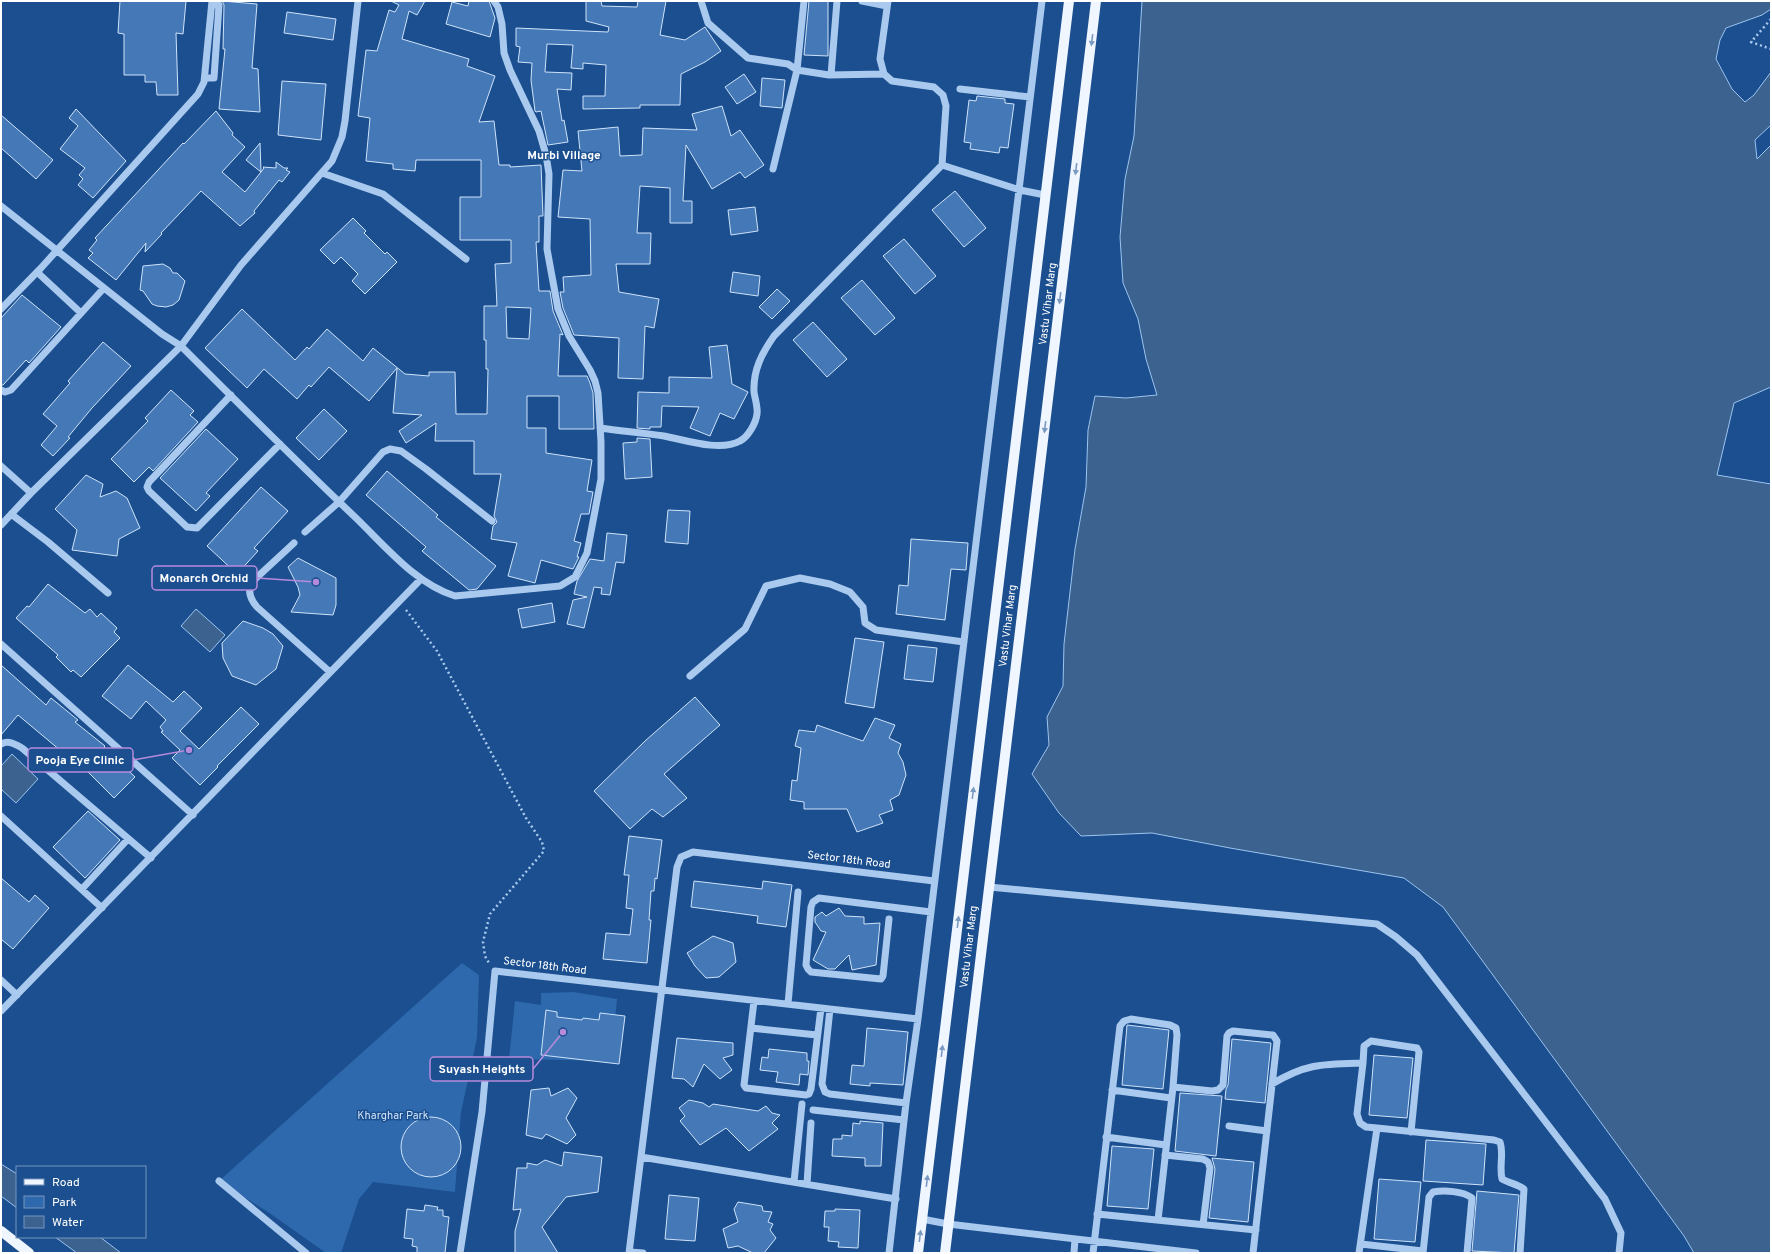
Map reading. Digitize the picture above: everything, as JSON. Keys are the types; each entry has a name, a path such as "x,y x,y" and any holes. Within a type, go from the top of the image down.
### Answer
{"main road":[{"name":"Vastu Vihar Marg","path":"918,1253 1068,1"},
{"name":"Vastu Vihar Marg","path":"944,1253 1096,1"},
{"path":"1,1231 29,1253"}],"street":[{"path":"1,525 31,493 181,346 242,266 332,161 342,137 345,121 358,1"},
{"path":"1,206 104,288 181,346 420,580 441,592 455,596 560,586 575,576 587,553 595,520 601,479 598,392 590,370 569,336 558,309 547,249 549,174 546,155 539,131 510,70 504,53 498,7 494,1"},
{"path":"600,428 663,436 708,445 727,444 740,441 752,428 757,414 754,390 757,370 762,353 774,336 942,165 946,106 943,95 934,87 892,80 884,74 831,74 797,70 788,64 748,58 708,23 701,1"},
{"path":"773,169 797,70 804,1"},
{"path":"831,74 837,1"},
{"path":"862,1 887,3 880,59 884,74"},
{"path":"889,1253 906,1103 918,1019 1042,1"},
{"path":"1,309 37,272 198,94 205,78 212,3"},
{"path":"960,89 1030,97"},
{"path":"942,165 1020,190 1045,195"},
{"path":"322,173 383,194 466,259"},
{"path":"37,272 80,313"},
{"path":"1,390 5,392 11,390 104,288"},
{"path":"231,395 149,482 149,491 187,527 197,528 280,444"},
{"path":"305,532 339,502 383,452 390,450 400,452 426,469 492,521"},
{"path":"1,466 31,493"},
{"path":"11,514 48,542 108,594"},
{"path":"294,543 252,582 249,588 249,593 252,602 257,607 330,672"},
{"path":"690,676 745,629 766,586 800,578 830,584 850,592 863,607 865,623 876,630 964,642"},
{"path":"1,1011 420,580"},
{"path":"1,644 193,815"},
{"path":"1,744 12,742 22,748 151,858"},
{"path":"1,816 102,908"},
{"path":"82,889 128,839"},
{"name":"Sector 18th Road","path":"630,1252 677,867 681,857 693,852 934,881"},
{"path":"989,886 1377,924 1396,937 1417,955 1605,1199 1621,1233 1619,1253"},
{"path":"788,1004 798,892"},
{"path":"890,919 883,976 881,979 811,972 808,969 806,965 811,906 815,900 819,898 930,912"},
{"name":"Sector 18th Road","path":"460,1253 482,1112 494,971 918,1019"},
{"path":"1,980 17,995"},
{"path":"754,1001 744,1084 745,1087 806,1096 811,1089 821,1008"},
{"path":"830,1009 822,1084 825,1092 830,1094 906,1103"},
{"path":"1093,1253 1120,1026 1124,1021 1131,1019 1170,1025 1176,1028 1177,1035 1173,1087 1158,1220"},
{"path":"751,1028 817,1035"},
{"path":"1173,1087 1212,1091 1218,1090 1222,1085 1227,1036 1233,1031 1273,1035 1276,1037 1277,1041 1253,1253"},
{"path":"1411,1132 1419,1052 1417,1048 1371,1041 1364,1046 1357,1114 1360,1123 1366,1127 1411,1132 1494,1140 1500,1142 1502,1149 1500,1170 1502,1179 1510,1184 1519,1185 1524,1189 1520,1253"},
{"path":"1272,1084 1291,1073 1322,1064 1363,1063"},
{"path":"1112,1090 1171,1098"},
{"path":"794,1182 802,1104"},
{"path":"813,1110 904,1120"},
{"path":"807,1184 811,1123"},
{"path":"1229,1126 1267,1131"},
{"path":"1359,1253 1377,1128"},
{"path":"1106,1137 1166,1145"},
{"path":"1165,1155 1203,1159 1208,1162 1210,1168 1203,1224"},
{"path":"641,1157 896,1199"},
{"path":"219,1181 306,1253"},
{"path":"1361,1244 1423,1252 1429,1197 1433,1192 1438,1191 1467,1194 1472,1198 1467,1253"},
{"path":"1097,1214 1256,1230"},
{"path":"922,1219 948,1224 1196,1253"},
{"path":"1074,1253 1075,1239"},
{"path":"630,1252 643,1253"}],"path":[{"path":"1771,19 1751,42 1771,49"},
{"path":"399,602 437,651 526,818 542,842 544,851 490,914 483,942 485,956 494,971"}],"green space":[{"name":"Kharghar Park","path":"462,963 479,975 477,1038 461,1112 455,1192 373,1182 359,1199 341,1253 326,1253 268,1212 219,1181"},
{"path":"573,992 617,999 611,1061 509,1059 515,1001 541,1005 541,993"}],"water":[{"path":"1142,1 1771,1 1771,9 1762,15 1726,28 1720,40 1716,59 1732,89 1745,102 1754,95 1771,72 1771,125 1755,140 1757,159 1771,145 1771,387 1734,403 1717,475 1771,484 1771,1253 1694,1253 1684,1236 1443,907 1404,878 1152,833 1081,836 1059,813 1032,774 1049,745 1047,717 1063,686 1064,644 1075,549 1086,487 1088,430 1095,396 1126,398 1157,395 1146,359 1138,319 1123,283 1120,237 1125,179 1134,136"},
{"path":"196,609 225,635 210,652 181,626"},
{"path":"12,754 38,779 16,803 1,789 1,766"},
{"path":"1,1164 16,1173 16,1207 1,1196"},
{"path":"56,1238 101,1238 121,1253 77,1253"}],"building":[{"path":"120,1 186,1 183,34 176,33 178,95 157,95 156,82 145,82 145,75 124,75 124,34 118,33"},
{"path":"222,1 257,4 252,68 258,69 260,112 219,109 225,49 223,49 224,5"},
{"path":"391,1 425,1 417,15 409,11 402,39 469,59 467,66 495,76 479,122 494,121 499,165 510,165 510,167 541,165 543,216 539,216 539,242 536,242 539,291 550,291 553,311 563,335 560,334 558,376 587,376 593,393 594,429 559,429 559,396 527,396 527,428 546,428 546,453 592,460 587,491 593,492 589,514 581,514 574,541 581,543 577,557 579,557 573,569 541,560 535,583 508,576 517,543 491,539 493,526 497,522 494,516 501,474 474,474 474,441 435,441 436,423 406,443 399,431 422,415 393,413 397,368 369,401 329,367 311,387 309,385 297,399 264,369 247,388 205,348 242,309 295,360 307,347 309,349 327,329 363,361 373,348 405,374 429,376 429,372 455,372 456,414 487,414 488,369 486,369 486,340 484,340 484,306 497,306 495,264 511,263 511,240 460,240 460,197 481,197 481,160 416,160 415,171 393,169 393,164 366,161 370,118 358,116 366,50 377,51 389,10 395,12 399,5","holes":["506,307 531,308 529,339 507,338"]},
{"path":"469,1 489,1 495,18 490,37 446,24 452,2 468,6"},
{"path":"586,1 601,1 602,6 637,7 638,1 666,1 660,35 685,40 705,27 721,51 705,62 681,74 680,105 640,105 640,108 583,109 583,96 605,96 606,65 583,63 583,69 571,68 573,45 547,44 545,72 572,73 571,90 557,89 562,121 564,120 568,142 548,145 541,111 535,111 531,80 532,63 518,62 520,47 516,46 516,28 608,32 609,27 586,21"},
{"path":"809,1 828,1 828,56 804,55"},
{"path":"287,12 336,19 333,40 284,33"},
{"path":"744,74 756,92 737,104 725,87"},
{"path":"762,78 785,80 782,108 760,106"},
{"path":"282,81 326,84 321,140 278,135"},
{"path":"977,96 1005,99 1005,103 1014,104 1008,148 1000,147 999,153 970,149 971,143 964,142 969,100 976,101"},
{"path":"722,106 731,136 740,130 764,165 745,178 740,172 712,189 686,145 683,201 692,201 692,223 670,223 670,188 640,186 637,233 651,233 650,264 616,264 619,292 659,299 654,328 645,326 643,379 618,378 619,338 574,335 563,308 560,292 564,292 563,277 591,275 590,219 558,217 563,170 582,171 578,131 618,127 620,156 642,155 643,128 697,130 692,114"},
{"path":"76,109 126,161 93,198 78,185 83,179 79,175 85,168 60,149 78,126 69,118"},
{"path":"216,111 233,133 232,135 245,147 222,172 245,192 264,168 263,167 276,168 276,162 284,168 288,168 286,170 290,172 282,182 279,180 254,211 255,213 240,226 201,191 145,252 146,243 116,280 88,258 93,253 89,250 97,240 95,238 183,143 184,144"},
{"path":"1,115 53,160 36,179 1,148"},
{"path":"260,143 261,172 246,160"},
{"path":"955,191 986,228 964,247 932,210"},
{"path":"755,207 758,231 731,235 728,210"},
{"path":"353,218 366,231 364,233 385,254 387,252 397,262 365,294 352,281 358,274 341,257 334,264 320,250"},
{"path":"904,239 936,276 915,294 883,256"},
{"path":"163,264 170,268 173,273 177,273 185,281 179,300 173,305 166,307 152,304 143,291 140,290 143,266"},
{"path":"733,272 760,276 758,296 730,292"},
{"path":"862,280 895,318 875,335 841,298"},
{"path":"777,289 790,301 772,319 759,307"},
{"path":"22,295 61,327 29,363 26,360 3,385 1,385 1,318"},
{"path":"813,322 847,359 827,377 793,340"},
{"path":"103,342 131,366 92,408 68,437 70,438 53,456 41,445 57,426 43,414 70,383 68,381"},
{"path":"727,345 732,384 748,392 734,419 720,413 710,436 690,428 699,407 662,406 661,427 650,427 650,429 637,428 638,392 669,393 669,377 712,378 709,347"},
{"path":"171,390 194,411 190,415 198,422 153,471 149,467 134,482 111,459 148,421 145,418"},
{"path":"324,409 347,431 319,460 296,438"},
{"path":"206,429 238,459 206,493 210,496 196,511 160,478"},
{"path":"637,438 650,439 652,477 625,479 623,443 637,442"},
{"path":"387,471 438,515 436,517 496,566 477,589 469,590 422,551 426,547 366,495"},
{"path":"86,475 103,484 100,497 116,491 127,498 140,528 119,539 117,556 72,550 77,530 55,509"},
{"path":"261,487 288,511 254,548 258,551 237,574 207,546"},
{"path":"668,510 690,511 688,544 665,542"},
{"path":"607,533 627,535 624,563 616,562 610,595 601,594 602,588 594,587 584,628 567,624 573,600 587,597 574,594 577,581 590,559 604,561"},
{"path":"911,539 968,543 966,570 951,569 945,620 896,614 899,585 908,586"},
{"path":"298,558 336,578 336,605 333,615 291,612 300,595 298,587 288,567"},
{"path":"48,584 85,613 90,609 97,617 101,613 117,628 114,632 120,638 81,677 73,670 71,672 56,657 58,655 16,618 27,606 29,607"},
{"path":"552,603 555,622 522,628 518,609"},
{"path":"243,621 263,628 273,634 283,646 276,669 256,685 232,676 223,658 222,643"},
{"path":"855,638 884,642 874,708 845,703"},
{"path":"908,645 937,648 933,682 904,679"},
{"path":"1,665 46,705 51,698 78,720 75,722 105,746 104,747 135,777 114,798 86,770 84,772 59,753 61,751 18,715 1,735"},
{"path":"128,665 173,702 184,691 202,708 180,731 199,749 241,707 259,724 200,785 172,758 180,750 161,732 163,731 160,727 166,720 146,701 131,719 102,696"},
{"path":"695,697 720,725 664,774 687,798 663,817 652,809 630,829 594,791 645,741"},
{"path":"875,718 895,725 889,738 901,744 898,753 903,762 906,775 899,795 890,800 893,810 879,815 883,823 857,832 847,809 804,809 804,802 790,800 792,780 797,781 801,748 795,746 799,730 815,732 817,725 863,741"},
{"path":"88,811 120,840 85,878 53,847"},
{"path":"629,836 662,840 657,879 655,878 654,891 651,891 649,920 651,920 647,963 603,959 606,933 630,935 633,909 626,908 629,875 624,875"},
{"path":"1,878 29,902 35,895 49,908 13,949 1,939"},
{"path":"694,881 762,889 763,881 792,885 786,927 757,923 758,916 691,907"},
{"path":"839,908 845,916 864,917 864,924 880,923 876,965 852,970 849,955 835,969 828,969 813,960 826,932 821,931 815,922 815,917 822,912 826,916"},
{"path":"713,936 733,943 736,962 719,977 706,978 695,966 687,953"},
{"path":"546,1010 557,1012 557,1017 582,1020 583,1018 599,1020 600,1013 625,1016 619,1064 541,1055"},
{"path":"1127,1025 1169,1030 1163,1089 1122,1085"},
{"path":"867,1028 908,1032 903,1085 870,1083 870,1086 850,1084 852,1065 864,1066"},
{"path":"677,1038 733,1043 733,1055 723,1058 732,1070 720,1079 704,1064 693,1087 684,1079 672,1078"},
{"path":"1232,1039 1271,1043 1265,1103 1225,1099 1228,1085"},
{"path":"769,1049 807,1053 807,1061 809,1061 808,1075 800,1074 799,1085 776,1082 778,1072 760,1070 762,1057 768,1058"},
{"path":"1374,1055 1413,1058 1407,1118 1369,1115"},
{"path":"549,1088 551,1096 568,1088 577,1098 566,1118 576,1135 567,1144 546,1134 542,1139 526,1135 531,1090"},
{"path":"1180,1093 1222,1096 1216,1156 1175,1151"},
{"path":"689,1100 703,1103 709,1107 713,1104 758,1111 766,1106 772,1113 780,1115 772,1123 778,1129 749,1151 726,1128 700,1145 680,1121 685,1116 679,1108"},
{"path":"431,1117 447,1122 452,1126 456,1131 461,1147 456,1163 452,1168 447,1172 431,1177 415,1172 410,1168 406,1163 401,1147 406,1131 410,1126 415,1122"},
{"path":"860,1121 883,1123 881,1166 865,1166 865,1158 832,1156 833,1139 842,1139 842,1135 852,1136 853,1123 860,1124"},
{"path":"1426,1140 1486,1144 1483,1185 1423,1181"},
{"path":"1112,1146 1154,1149 1148,1209 1107,1206"},
{"path":"564,1152 602,1157 598,1192 566,1197 542,1227 558,1253 515,1253 515,1231 521,1209 513,1210 517,1168 527,1168 527,1163 537,1165 545,1160 562,1166"},
{"path":"1212,1158 1254,1162 1248,1222 1209,1218 1215,1169"},
{"path":"1379,1179 1421,1182 1415,1242 1374,1239"},
{"path":"1477,1191 1519,1195 1514,1253 1472,1251"},
{"path":"669,1195 699,1198 695,1241 665,1239"},
{"path":"738,1202 762,1206 763,1211 772,1212 768,1222 773,1224 770,1230 776,1238 764,1253 753,1253 738,1246 728,1248 723,1229 738,1222 734,1209"},
{"path":"425,1205 438,1207 437,1210 443,1210 443,1216 449,1217 445,1253 417,1253 417,1247 412,1246 413,1239 404,1238 407,1209 424,1211"},
{"path":"835,1209 860,1210 858,1248 838,1247 839,1242 828,1241 829,1227 824,1227 825,1211 835,1211"}],"place":[{"name":"Monarch Orchid","path":"316,582"},
{"name":"Pooja Eye Clinic","path":"189,750"},
{"name":"Suyash Heights","path":"563,1032"}],"district":[{"name":"Murbi Village","path":"564,156"}]}
